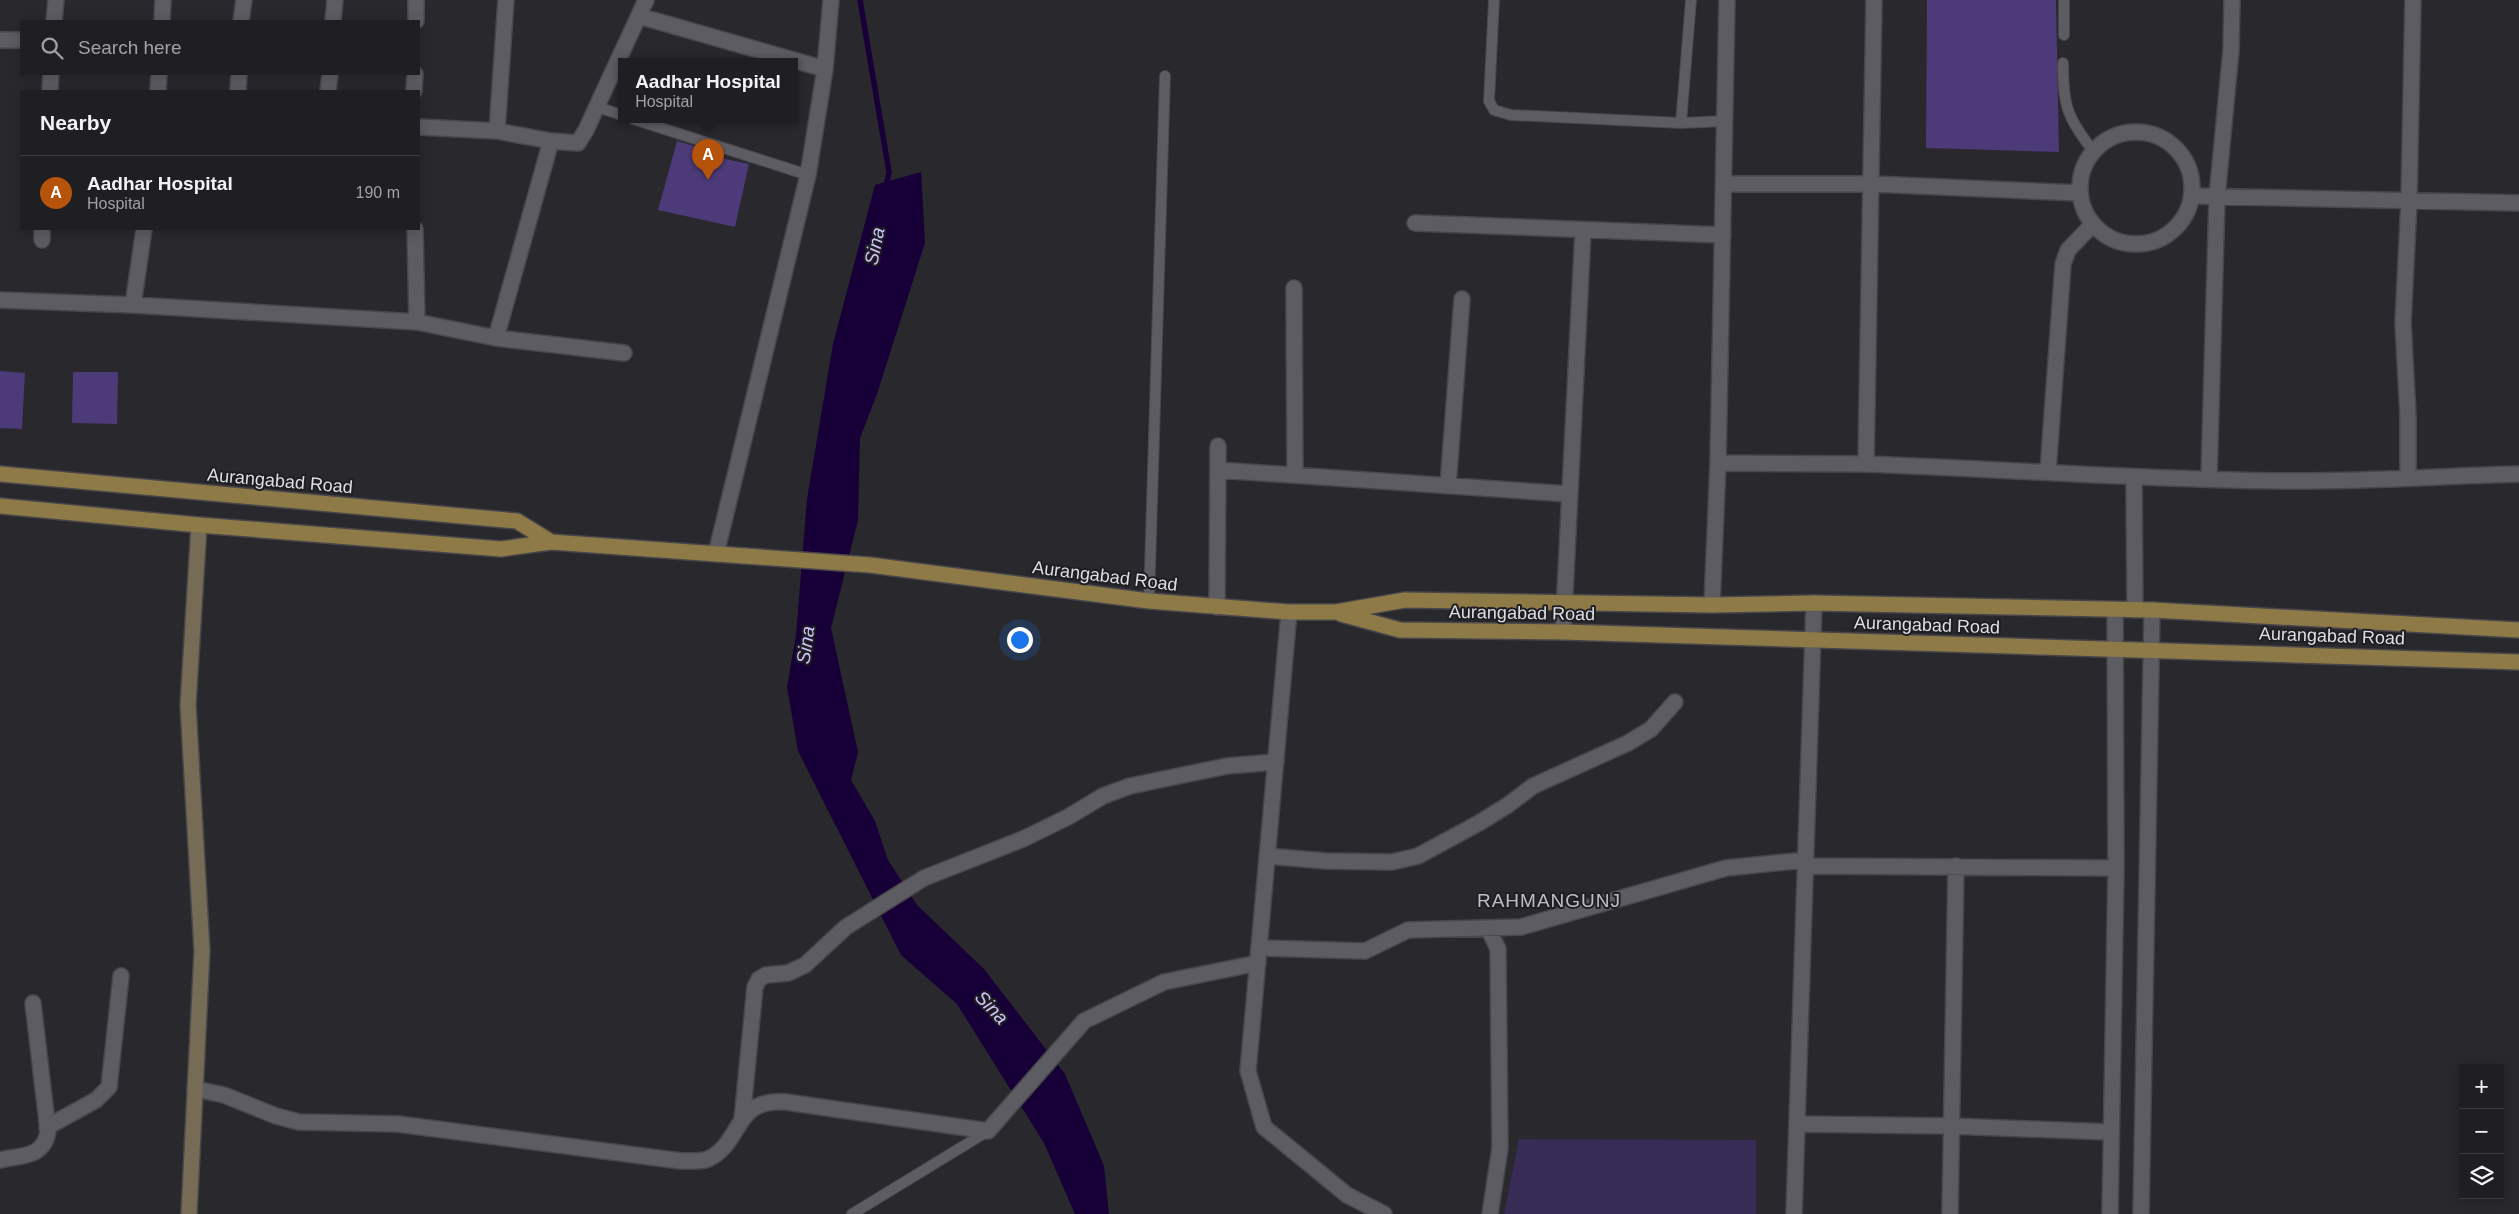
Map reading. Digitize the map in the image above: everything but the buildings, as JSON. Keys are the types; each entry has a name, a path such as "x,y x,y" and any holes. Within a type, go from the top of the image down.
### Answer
{"main road":[{"name":"Aurangabad Road","path":"0,474 516,521 551,542"},
{"name":"Aurangabad Road","path":"0,506 199,525 501,549 551,542 870,565 1149,601 1289,612 1336,612 1405,600 1712,605 1814,603 2152,610 2519,630"},
{"path":"189,1214 202,951 188,706 199,525"},
{"name":"Aurangabad Road","path":"1336,612 1400,630 1563,632 2519,662"}],"street":[{"path":"54,20 56,0"},
{"path":"162,20 163,0"},
{"path":"241,20 244,0"},
{"path":"333,20 335,0"},
{"path":"416,0 416,20"},
{"path":"497,131 506,0"},
{"path":"620,58 646,0"},
{"path":"716,554 808,175 825,69 831,0"},
{"path":"1712,605 1718,463 1727,0"},
{"path":"1866,464 1874,0"},
{"path":"2209,479 2217,197 2231,50 2232,0"},
{"path":"2408,477 2408,416 2403,323 2409,201 2413,0"},
{"path":"639,16 786,58"},
{"path":"0,40 20,40"},
{"path":"798,61 825,69"},
{"path":"420,127 497,131 551,141 578,143 618,62"},
{"path":"50,90 51,75"},
{"path":"158,90 159,75"},
{"path":"238,90 239,75"},
{"path":"328,90 330,75"},
{"path":"414,90 415,75"},
{"path":"2125,132 2144,132 2162,137 2177,149 2188,165 2193,183 2192,196 2183,219 2170,233 2154,241 2136,244 2118,241 2102,233 2093,224 2081,203 2080,194 2079,185 2083,167 2093,151 2107,139 2125,132"},
{"path":"496,338 551,141"},
{"path":"1724,184 1872,184 2080,194"},
{"path":"2192,196 2519,203"},
{"path":"1415,223 1723,235"},
{"path":"2048,471 2063,264 2068,250 2093,224"},
{"path":"133,305 144,230"},
{"path":"415,230 417,322"},
{"path":"1563,632 1583,231"},
{"path":"1294,288 1295,475"},
{"path":"1448,486 1462,299"},
{"path":"0,300 133,305 417,322 496,338 624,353"},
{"path":"1218,446 1218,607"},
{"path":"1718,463 1866,464 2048,471 2134,478 2282,481 2519,474"},
{"path":"1218,470 1569,494"},
{"path":"2134,478 2135,610"},
{"path":"1794,1214 1814,603"},
{"path":"2110,1214 2116,868 2115,610"},
{"path":"2140,1214 2152,610"},
{"path":"1289,612 1248,1071 1264,1127 1347,1195 1384,1214"},
{"path":"1268,856 1326,861 1392,862 1418,856 1451,840 1494,814 1533,786 1628,743 1651,729 1675,702"},
{"path":"742,1122 755,987 759,979 766,975 788,973 805,965 846,927 924,878 1023,839 1068,817 1103,796 1130,786 1227,766 1276,762"},
{"path":"1259,948 1365,951 1408,930 1521,928 1726,868 1805,863 2116,868"},
{"path":"1950,1214 1956,866"},
{"path":"1488,928 1498,948 1501,1092 1500,1148 1490,1214"},
{"path":"195,1089 224,1095 276,1116 299,1122 398,1124 681,1162 706,1160 718,1153 751,1109 764,1103 778,1102 988,1131 1000,1120 1084,1022 1164,982 1258,963"},
{"path":"47,1127 96,1100 109,1087 121,976"},
{"path":"0,1160 35,1153 44,1146 47,1127 33,1003"},
{"path":"1798,1124 1951,1126 2110,1132"}],"lane":[{"path":"1494,0 1489,101 1494,110 1511,115 1680,123 1725,121"},
{"path":"1680,123 1691,0"},
{"path":"2064,0 2064,35"},
{"path":"2064,63 2064,91 2067,110 2076,128 2093,151"},
{"path":"1149,601 1165,76"},
{"path":"597,107 618,114"},
{"path":"646,123 808,175"},
{"path":"852,1214 988,1131"}],"shaded area":[{"path":"1519,1139 1756,1140 1756,1214 1504,1214"}],"water":[{"path":"921,172 925,243 877,394 860,438 858,520 831,628 858,752 851,780 875,821 888,860 917,905 984,969 1065,1074 1104,1166 1109,1214 1075,1214 1044,1143 957,1004 901,955 798,751 787,687 796,635 807,499 833,344 875,185"}],"waterway":[{"name":"Sina","path":"860,0 889,172 886,187"}],"place":[{"name":"Aadhar Hospital","path":"708,180"}],"district":[{"name":"RAHMANGUNJ","path":"1549,900"}]}
